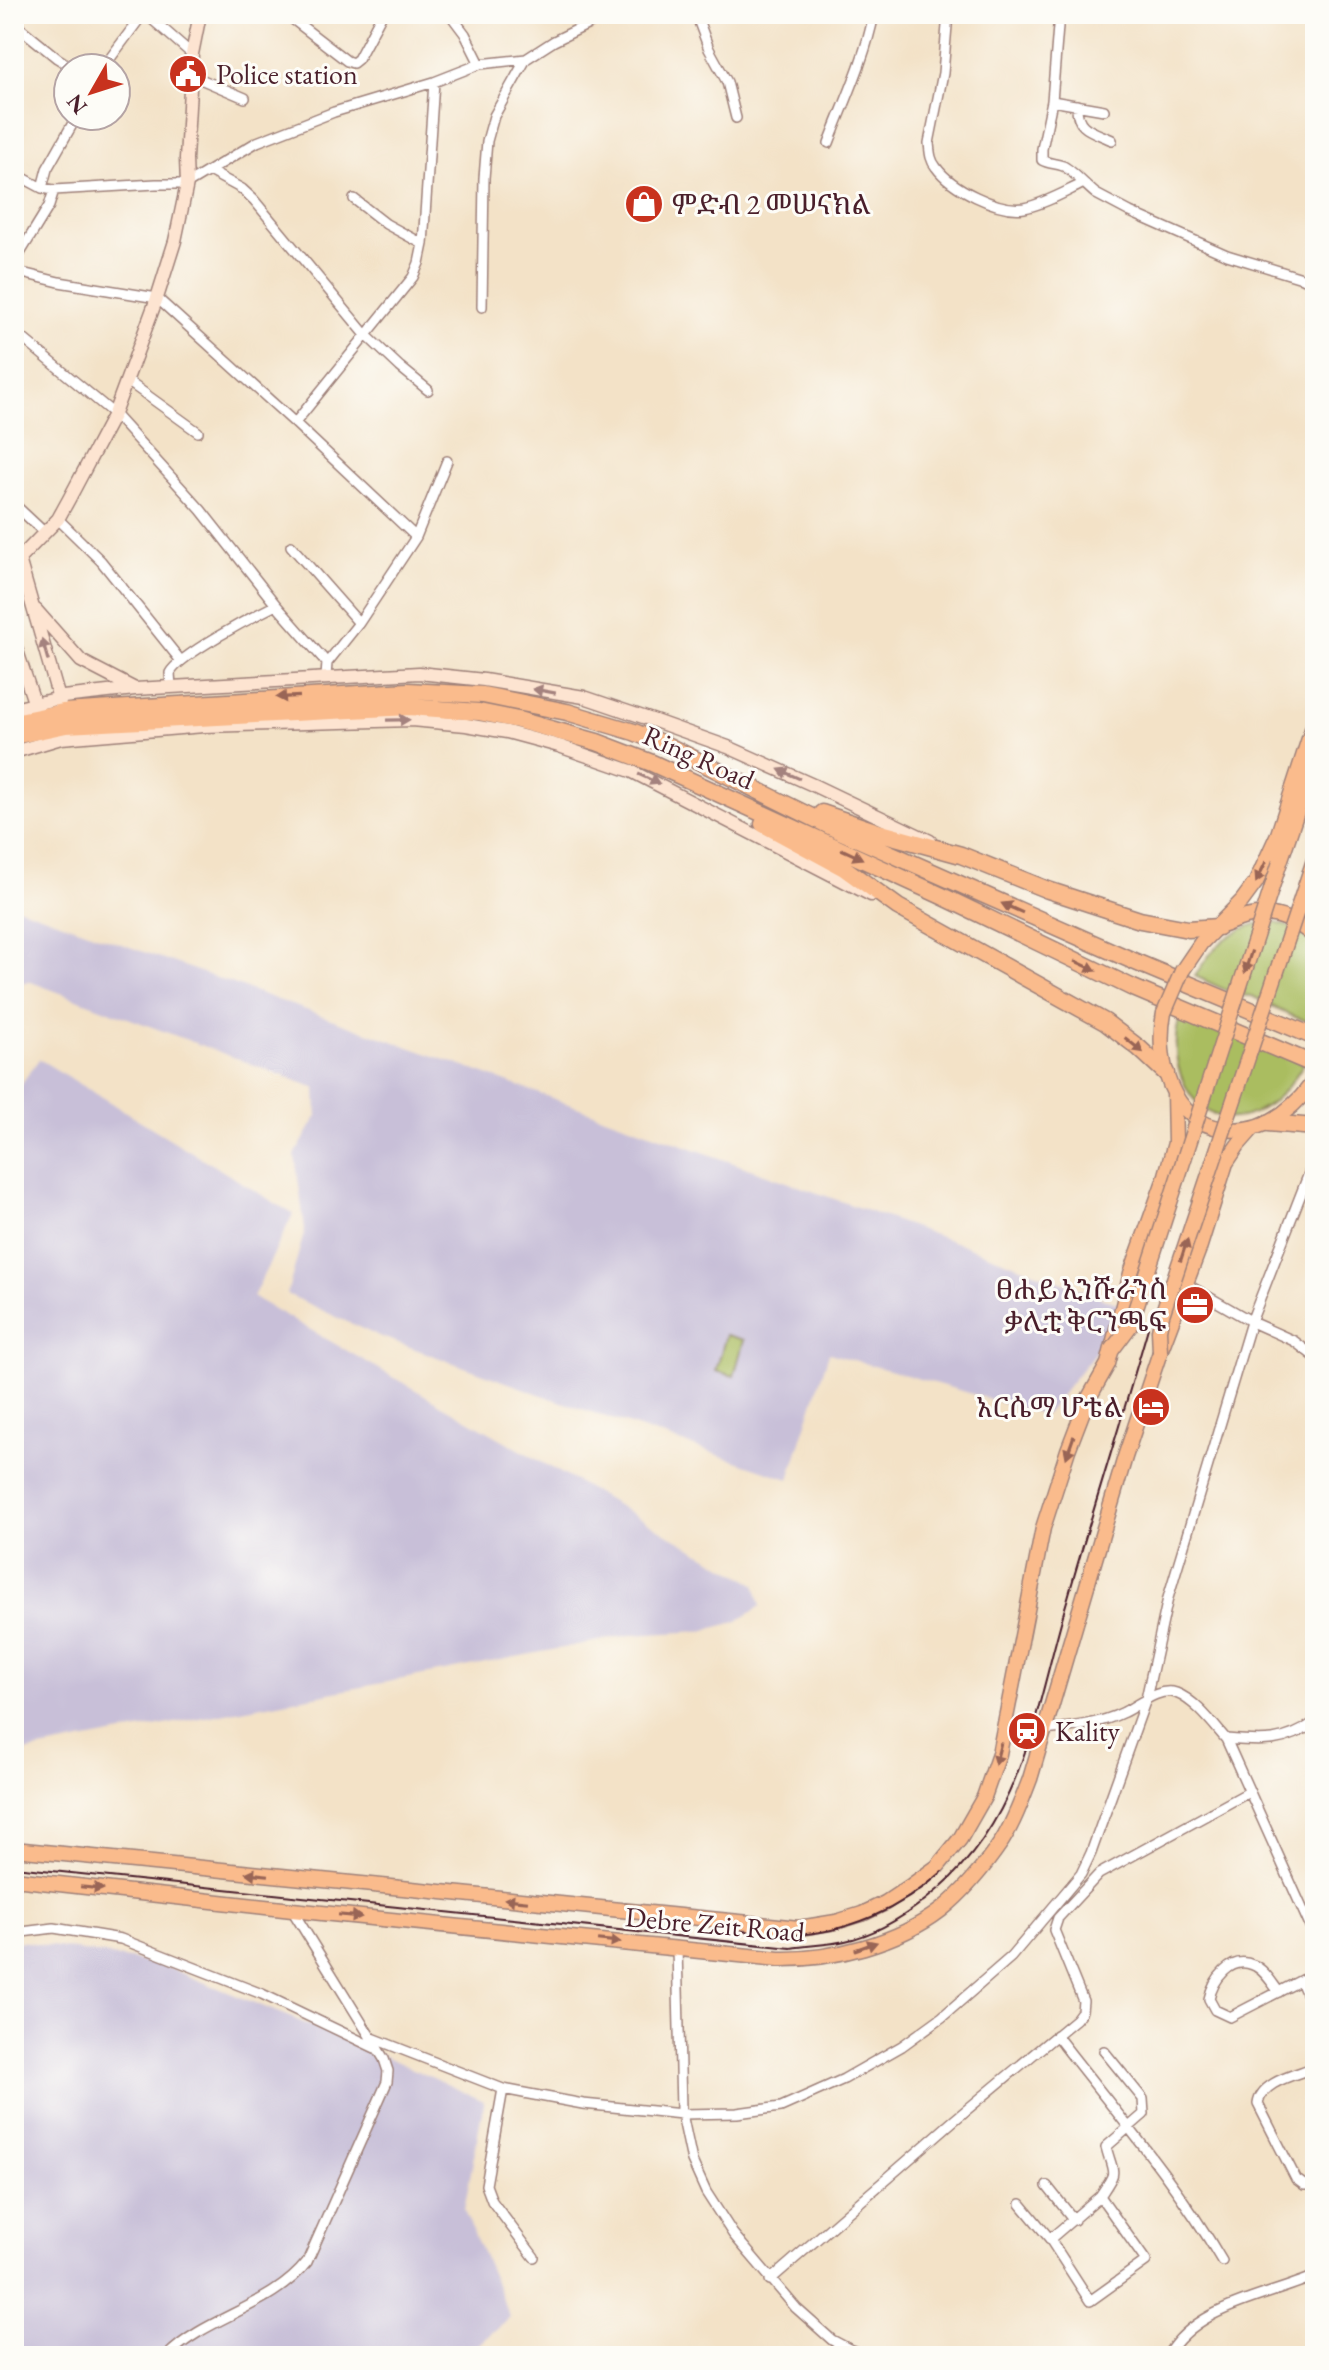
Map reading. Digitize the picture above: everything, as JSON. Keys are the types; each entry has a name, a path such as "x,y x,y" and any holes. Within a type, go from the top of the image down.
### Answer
{"highway":[{"name":"Ring Road","path":"14,722 63,711 408,691 483,695 567,712 666,745 842,832 1082,939 1315,1037"},
{"name":"Ring Road","path":"63,711 409,707 479,712 597,742 652,763 942,896 1315,1075"},
{"name":"Ring Road","path":"14,736 38,717"},
{"path":"704,787 724,803 844,868 898,907 1105,1022 1166,1073"},
{"path":"764,793 881,833 961,855 1048,890 1140,920 1188,929 1218,927"},
{"path":"1261,1126 1315,1127"}],"main road":[{"path":"1261,1126 1237,1131 1210,1127 1193,1118 1174,1093 1166,1073 1161,1050 1161,1027 1182,971 1201,943 1256,882 1278,834 1315,720"},
{"path":"1112,1350 1130,1326 1315,758"},
{"path":"1160,1352 1162,1315 1315,857"},
{"path":"1218,927 1240,917 1280,915 1299,924 1315,937"},
{"path":"1160,1352 1199,1249 1226,1163 1238,1145 1300,1098 1315,1075"},
{"path":"1112,1350 1131,1273 1175,1143 1174,1093"},
{"name":"Debre Zeit Road","path":"14,1849 750,1925 799,1928 862,1914 885,1903 937,1867 960,1839 984,1797 999,1754 1043,1528 1086,1403 1108,1364 1112,1350"},
{"name":"Debre Zeit Road","path":"14,1879 779,1959 828,1957 866,1947 912,1928 941,1910 974,1877 1003,1839 1030,1779 1125,1457 1160,1352"}],"street":[{"path":"115,52 144,14 192,54"},
{"path":"63,711 16,555 58,519 114,414 157,298 175,241 187,184 192,54 200,14"},
{"path":"286,14 353,63 382,14"},
{"path":"450,14 465,34 480,64"},
{"path":"14,173 42,188 54,190 187,184 257,142 334,112 434,82 480,64 526,59 596,17 609,14"},
{"path":"696,14 709,49 727,82 736,118"},
{"path":"829,143 871,31 874,14"},
{"path":"948,14 943,73 929,143 934,165 963,190 1007,208 1041,203 1082,184"},
{"path":"1059,14 1052,101 1040,156 1042,160 1065,166 1096,194 1201,244 1315,282"},
{"path":"14,23 52,54"},
{"path":"482,307 487,141 494,116 526,59"},
{"path":"191,75 245,98"},
{"path":"295,423 413,277 419,263 423,244 434,82"},
{"path":"1052,101 1104,110"},
{"path":"1077,105 1081,125 1112,140"},
{"path":"42,188 47,169 68,132"},
{"path":"209,171 242,189 254,200 365,334 428,390"},
{"path":"14,263 49,206 54,190"},
{"path":"354,199 386,224 423,244"},
{"path":"14,271 59,282 157,298 416,537"},
{"path":"14,331 114,414 201,510 276,605 327,663"},
{"path":"126,380 198,432"},
{"path":"326,677 327,663 359,623 416,537 447,461"},
{"path":"14,504 45,533"},
{"path":"58,519 101,561 181,661"},
{"path":"291,546 359,623"},
{"path":"171,687 172,668 228,631 276,605"},
{"path":"32,606 81,661 135,689"},
{"path":"14,642 38,717"},
{"path":"14,709 38,717 135,689 326,677 419,673 484,680 584,697 728,747 961,855"},
{"path":"14,752 61,738 204,726 411,720 507,732 584,753 631,771 898,907"},
{"path":"370,2037 503,2089 583,2104 682,2114 737,2113 781,2107 844,2079 902,2046 942,2017 1011,1957 1081,1874 1091,1853 1146,1699 1168,1598 1251,1322 1315,1158"},
{"path":"1186,1284 1251,1322 1294,1341 1315,1357"},
{"path":"1045,1730 1076,1727 1100,1720 1124,1712 1157,1694 1177,1694 1205,1715 1226,1739 1315,1937"},
{"path":"1226,1739 1265,1742 1287,1738 1315,1722"},
{"path":"770,2280 1076,2019 1082,2011 1083,2001 1054,1930 1058,1918 1099,1874 1249,1792"},
{"path":"1081,1874 1099,1874"},
{"path":"167,2356 182,2343 290,2281 307,2262 387,2082 388,2071 377,2049 292,1910"},
{"path":"14,1933 54,1928 121,1939 262,1994 377,2049"},
{"path":"677,1948 682,2114 692,2161 706,2192 733,2234 796,2308 832,2340 872,2356"},
{"path":"1279,1992 1255,1965 1245,1962 1222,1972 1212,1986 1209,1999 1215,2010 1230,2017 1301,1981 1315,1973"},
{"path":"1301,1981 1315,2014"},
{"path":"1056,2035 1202,2226 1222,2261"},
{"path":"1050,2239 1100,2196 1115,2171 1106,2147 1144,2114 1143,2099 1104,2051"},
{"path":"1315,2067 1267,2087 1259,2096 1258,2104 1296,2179 1304,2185 1315,2185"},
{"path":"503,2089 486,2185 492,2201 534,2257"},
{"path":"1047,2186 1074,2220"},
{"path":"1021,2204 1050,2239 1090,2301 1145,2264 1145,2259 1100,2196"},
{"path":"1167,2356 1177,2340 1197,2323 1315,2276"}],"shaded area":[{"path":"15,906 963,1245 1124,1306 1104,1341 1045,1415 829,1353 789,1479 553,1399 371,1333 287,1294 305,1230 295,1155 317,1116 316,1088 31,982 14,983"},
{"path":"39,1059 293,1214 253,1297 755,1584 761,1606 736,1622 702,1631 630,1635 14,1754 14,1094"},
{"path":"21,1941 159,1964 373,2051 484,2101 464,2210 510,2317 465,2356 14,2356 14,1944"}],"green space":[{"path":"1265,922 1296,930 1313,947 1315,1024 1252,996 1236,995 1195,976 1224,940 1242,929"},
{"path":"1180,1014 1304,1063 1276,1099 1263,1108 1244,1117 1227,1118 1212,1114 1198,1104 1181,1075 1176,1057"},
{"path":"726,1335 744,1340 734,1376 716,1371"}],"tram line":[{"path":"14,1867 791,1948 845,1941 877,1930 925,1900 958,1870 984,1837 1005,1802 1034,1725 1148,1328"},
{"path":"719,1928 783,1935 833,1930 891,1908 942,1872"}],"place":[{"name":"Police station","path":"188,74"},
{"name":"ምድብ 2 መሠናክል","path":"644,204"},
{"name":"ፀሐይ ኢንሹራንስ ቃሊቲ ቅርንጫፍ","path":"1195,1305"},
{"name":"አርሴማ ሆቴል","path":"1151,1407"},
{"name":"Kality","path":"1027,1731"}]}
